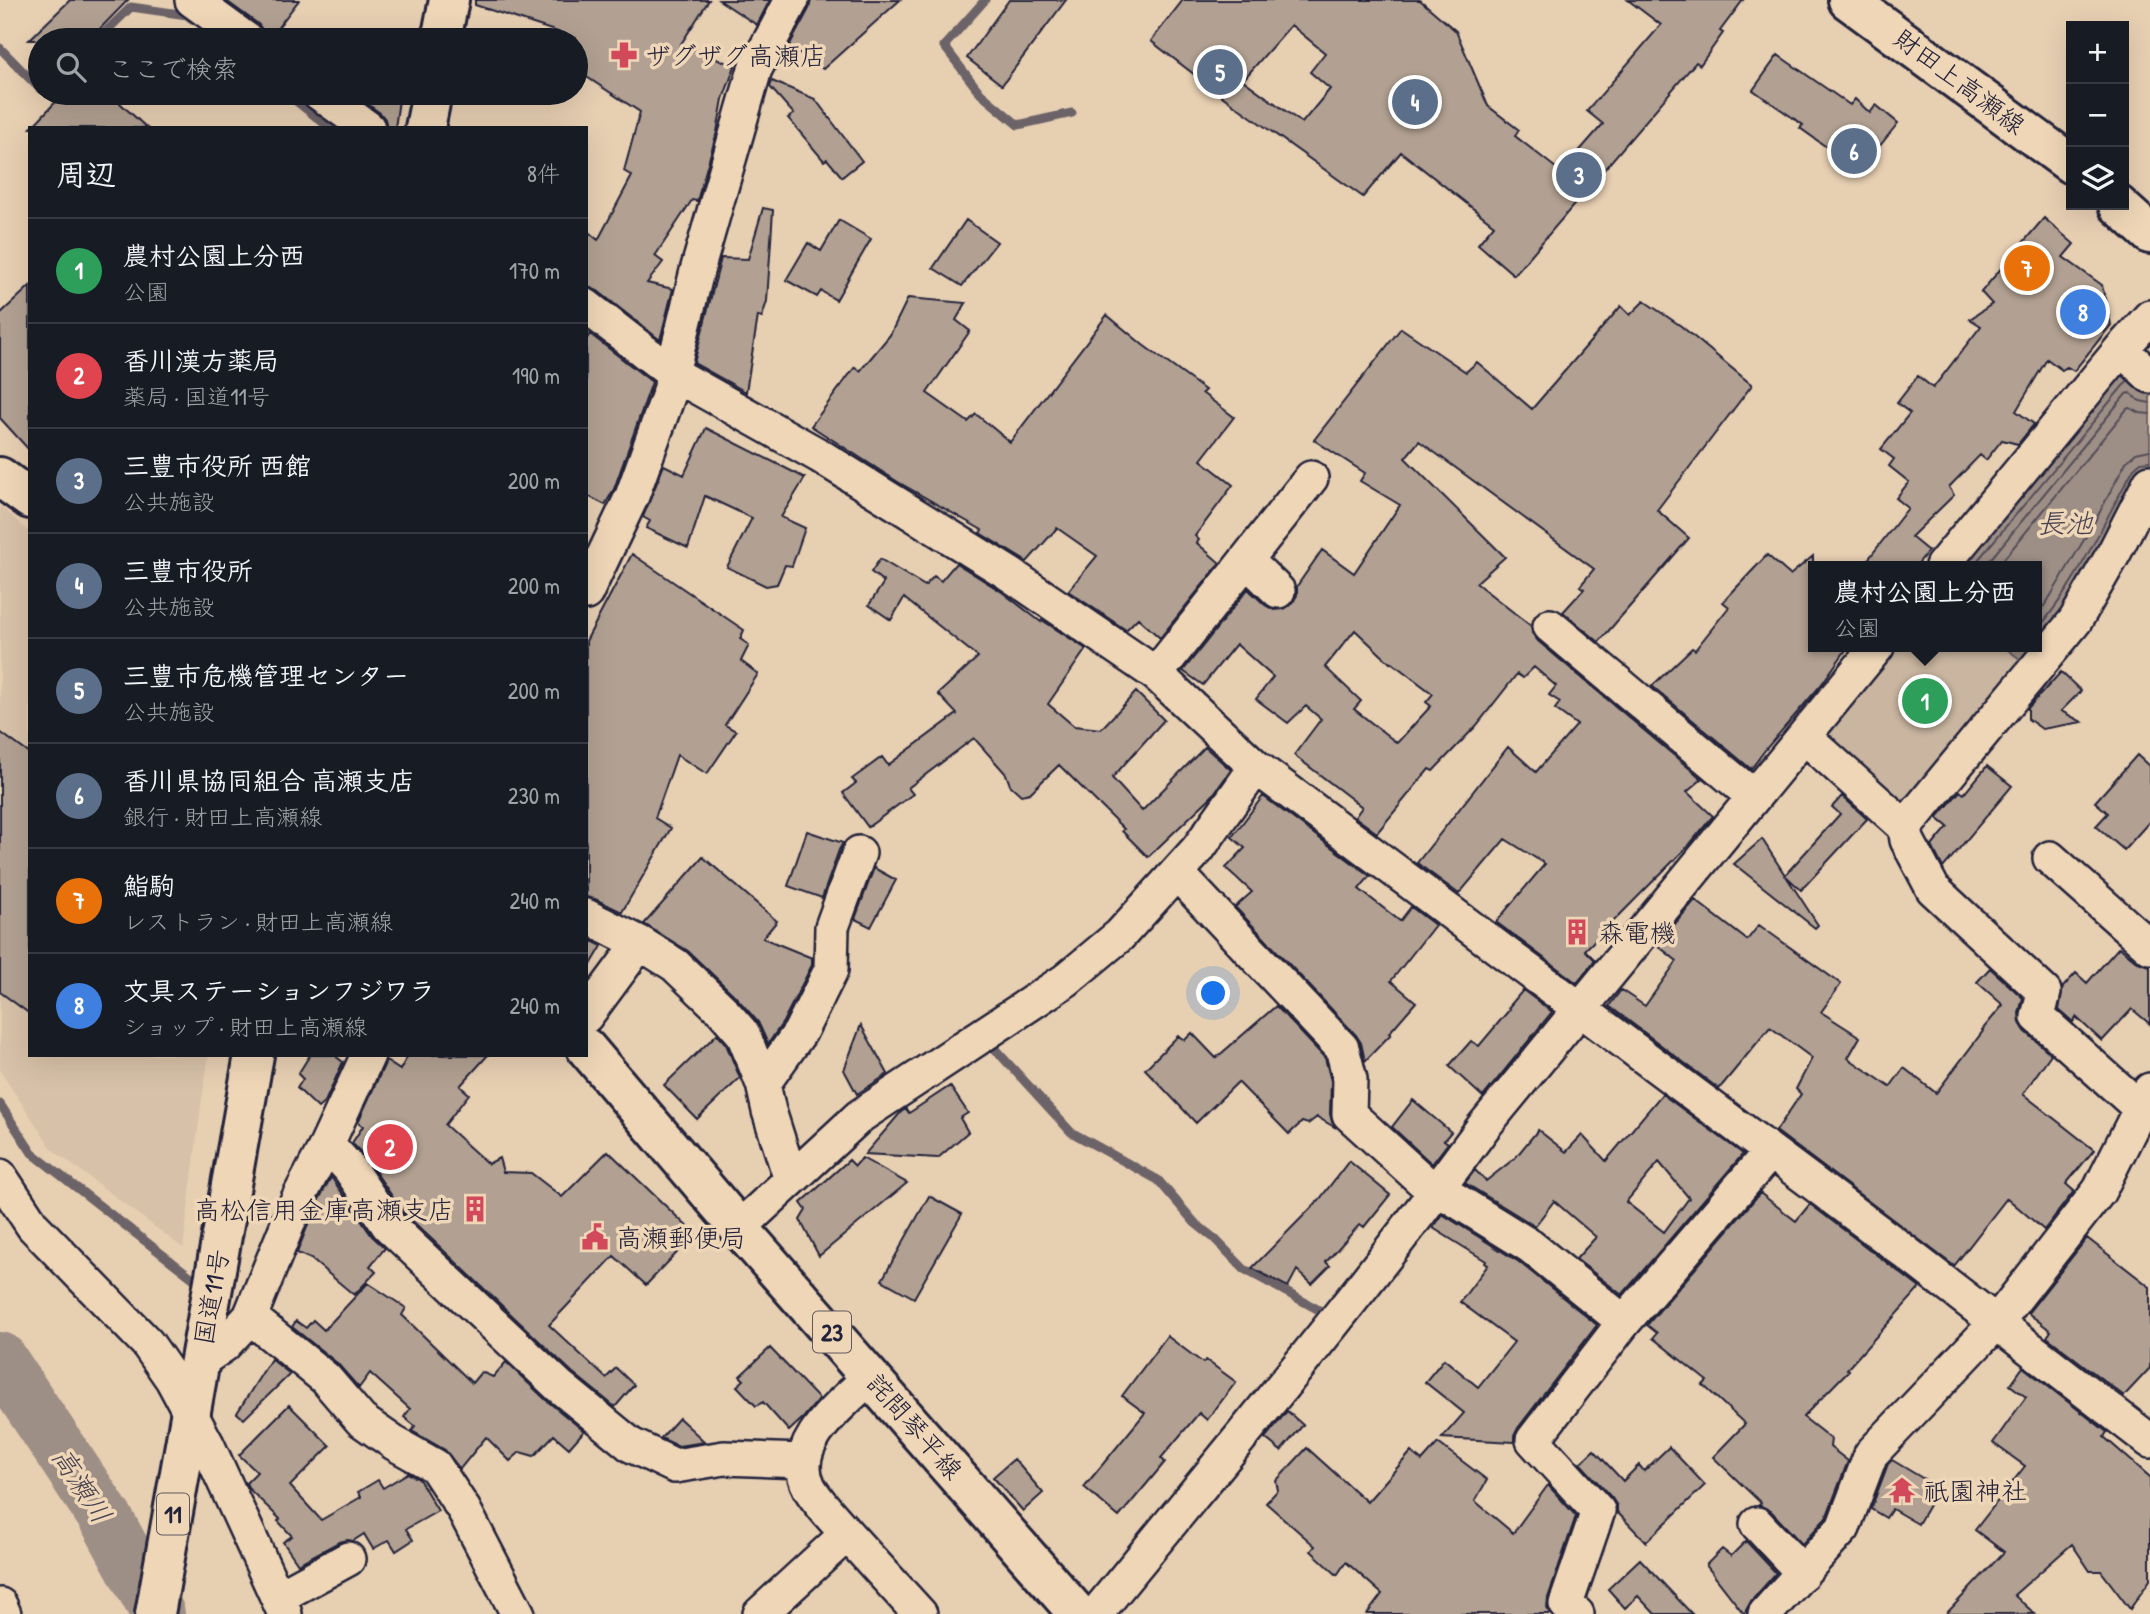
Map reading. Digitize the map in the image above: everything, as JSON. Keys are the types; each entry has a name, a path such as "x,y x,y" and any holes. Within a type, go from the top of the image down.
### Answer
{"main road":[{"path":"443,28 449,0"},
{"name":"財田上高瀬線","path":"1848,0 2066,160"},
{"path":"425,126 430,105"},
{"path":"2124,210 2150,234"},
{"path":"0,477 28,498"},
{"name":"詫間琴平線","path":"588,1050 739,1228 1078,1614"},
{"name":"国道11号","path":"190,1414 254,1057"},
{"name":"11","path":"155,1614 190,1414"}],"street":[{"path":"192,0 230,28"},
{"path":"588,589 632,496 671,388 697,271 754,69 792,0"},
{"path":"336,105 365,126"},
{"path":"588,308 673,373 890,499 1008,573 1156,674 1256,767 1892,1242 2150,1441"},
{"path":"1946,561 2150,317"},
{"path":"2121,349 2150,376"},
{"path":"1156,674 1311,478"},
{"path":"1905,827 2075,621 2150,482"},
{"path":"1246,560 1278,591"},
{"path":"1550,626 1754,797"},
{"path":"1096,1614 1437,1191 1484,1126 1578,1009 1873,652"},
{"path":"1765,1614 1843,1528 1871,1454 1996,1323 2099,1191 2145,1099 2038,1017 2044,992 1933,889 1907,840 1905,827 1804,736"},
{"path":"739,1228 859,1116 1066,980 1120,935 1198,849 1256,767"},
{"path":"763,1084 800,1032 831,970 832,927 859,853"},
{"path":"2050,858 2150,947"},
{"path":"1177,873 1342,1048 1350,1079 1349,1114 1437,1191 1530,1246 1624,1322"},
{"path":"588,917 640,943 675,965 743,1034 763,1084 791,1180"},
{"path":"588,1013 640,943"},
{"path":"199,1362 224,1345 250,1317 298,1199 367,1057"},
{"path":"327,1144 349,1168 388,1225 559,1386 631,1445 675,1465 724,1458 803,1461"},
{"path":"1577,1614 1566,1604 1598,1511 1533,1440 1624,1322 1770,1152"},
{"path":"0,1176 33,1226 147,1343 172,1379 291,1604 348,1559"},
{"path":"250,1317 325,1378 361,1420 394,1443 435,1466 464,1510 518,1614"},
{"path":"871,1376 812,1436 803,1461 808,1486 847,1534 920,1614"},
{"path":"1757,1524 1803,1573"},
{"path":"760,1614 847,1534"},
{"path":"0,1605 4,1614"}],"shaded area":[{"path":"0,505 28,531 28,1057 209,1057 183,1248 53,1150 0,1071"},
{"path":"1893,652 2011,652 2028,665 1909,812 1822,737"}],"water":[{"name":"長池","path":"2127,369 2150,390 2150,471 2042,643 2042,561 1968,561"},
{"name":"長池","path":"2011,652 2036,652 2028,665"}],"building":[{"path":"70,0 128,0 101,28 41,28"},
{"path":"225,0 299,0 277,28 261,28"},
{"path":"475,0 709,0 681,44 735,66 723,99 717,132 697,201 692,200 655,256 663,262 647,283 673,289 660,340 598,291 588,287 588,232 598,240 632,176 624,171 640,112 588,78 588,28 545,28 475,5"},
{"name":"ザグザグ高瀬店","path":"719,0 770,0 757,25"},
{"path":"811,0 900,0 823,69 789,46"},
{"path":"1009,0 1066,0 1002,85 967,58"},
{"path":"1183,0 1420,0 1456,31 1488,106 1519,130 1515,136 1561,172 1603,124 1587,111 1661,25 1628,0 1743,0 1700,65 1696,62 1514,275 1478,244 1494,225 1401,152 1363,197 1226,99 1151,41","holes":["1291,25 1325,53 1310,72 1330,89 1302,123 1243,80"]},
{"path":"1778,55 1850,105 1855,99 1870,113 1876,105 1898,123 1860,171 1800,128 1803,125 1753,90"},
{"path":"772,81 815,99 862,161 842,177 827,159 824,161 788,118 794,114 770,87"},
{"path":"53,105 122,105 145,126 33,126"},
{"path":"369,105 398,105 395,126 387,126 380,113"},
{"path":"763,208 773,210 767,301 762,317 758,316 746,392 694,363 721,258 748,259"},
{"path":"2044,218 2074,244 2063,257 2102,285 2111,325 2074,371 2067,367 2062,370 2047,359 2016,411 2034,424 2018,444 2002,440 1986,460 1980,455 1949,487 1954,495 1911,537 1928,551 1920,561 1867,561 1908,508 1896,498 1909,482 1889,466 1894,459 1881,449 1910,413 1897,403 1918,376 1933,388 1981,326 1970,319 1992,304 1981,292"},
{"path":"839,220 871,239 836,300 821,291 817,297 786,280 808,243 821,251"},
{"path":"966,220 997,242 962,286 933,268"},
{"path":"28,288 28,449 0,418 0,314"},
{"path":"908,298 966,303 956,320 970,331 927,393 968,422 976,414 1010,442 1107,315 1205,390 1202,393 1234,417 1201,460 1233,485 1195,536 1199,540 1197,543 1220,563 1160,638 1138,618 1126,630 1068,591 1097,556 1057,528 1027,562 980,533 982,530 898,482 811,426 855,367 860,371 890,335"},
{"path":"1644,301 1681,326 1752,385 1657,510 1689,538 1599,642 1563,612 1584,589 1580,586 1594,569 1419,441 1405,458 1505,557 1476,583 1531,626 1538,641 1702,779 1687,792 1713,816 1690,844 1585,950 1595,960 1577,983 1496,922 1545,864 1505,839 1459,894 1417,863 1508,747 1536,772 1577,725 1555,709 1560,702 1549,695 1556,686 1534,667 1523,678 1517,674 1476,726 1433,771 1429,769 1377,833 1355,817 1362,807 1294,755 1321,719 1306,706 1288,723 1256,699 1273,677 1236,644 1203,685 1183,671 1248,589 1274,610 1284,609 1292,604 1297,595 1297,586 1322,550 1354,573 1400,505 1360,481 1365,473 1314,440 1401,328 1466,372 1477,362 1532,409 1621,306 1630,315","holes":["1355,630 1390,663 1433,694 1426,702 1431,706 1397,743 1354,709 1361,701 1325,667"]},
{"path":"590,334 652,382 614,489 605,505 588,496"},
{"path":"706,428 805,478 781,517 805,528 792,566 785,565 777,584 766,586 727,567 752,518 705,496 688,548 646,528 650,521 643,517 664,465 684,475"},
{"path":"632,554 744,630 740,639 749,645 741,661 758,674 725,725 736,731 707,774 677,755 655,818 671,828 622,912 588,897 588,637"},
{"path":"1767,555 1790,575 1813,556 1813,561 1808,561 1808,652 1844,652 1821,685 1751,769 1652,686 1692,648 1695,650 1729,607 1723,602"},
{"path":"880,559 925,586 934,576 941,581 956,563 1002,592 1041,622 1042,620 1086,649 1048,704 1074,726 1101,729 1136,692 1164,720 1112,778 1142,811 1205,747 1231,770 1212,796 1148,857 1122,831 1124,829 1059,765 1030,793 1021,795 1010,785 1006,774 974,738 908,788 913,794 868,827 843,793 856,783 852,779 882,757 888,765 957,714 938,694 978,657 904,598 891,620 869,605 884,582 871,572"},
{"path":"2061,672 2081,691 2061,711 2082,722 2042,729 2028,719 2028,708"},
{"path":"0,732 28,753 28,1013 0,992"},
{"path":"2137,755 2150,767 2150,821 2124,850 2096,826 2108,813 2095,802"},
{"path":"1987,766 2012,786 1943,868 1932,846 1948,827 1937,818 1960,791 1964,794"},
{"path":"1263,796 1370,876 1359,889 1400,921 1411,907 1435,925 1391,981 1416,1002 1365,1061 1361,1043 1356,1035 1235,907 1252,892 1226,868 1245,848 1232,837"},
{"path":"1842,796 1867,819 1801,890 1786,876 1818,925 1815,928 1734,864 1762,839 1785,875 1840,814 1832,807"},
{"path":"807,831 843,843 822,898 788,886"},
{"path":"703,857 777,921 763,938 812,958 812,965 783,1022 768,1044 758,1022 735,996 688,951 644,924"},
{"path":"874,868 896,880 871,927 855,919"},
{"path":"1695,900 1747,940 1759,925 1841,984 1821,1012 1860,1037 1848,1058 1890,1087 1904,1068 1936,1093 2003,1005 1977,982 1990,968 2023,998 2019,1013 2020,1023 2025,1031 2051,1054 2023,1094 2094,1150 2066,1184 2074,1191 2044,1230 2007,1198 1954,1266 1776,1131 1801,1094 1796,1089 1812,1058 1770,1027 1719,1089 1609,1006 1621,990 1645,1006 1677,961 1657,945"},
{"path":"588,939 602,946 588,970"},
{"path":"2119,947 2138,962 2150,966 2150,1024 2132,1009 2102,1041 2076,1017 2073,1022 2059,1010 2063,987 2076,973 2087,983"},
{"path":"1523,990 1552,1012 1483,1097 1449,1066 1471,1041 1479,1046"},
{"path":"1276,1006 1325,1058 1331,1081 1330,1114 1336,1128 1317,1117 1308,1124 1302,1122 1289,1134 1238,1082 1196,1123 1145,1069 1178,1036 1185,1040 1192,1033 1216,1058"},
{"path":"861,1025 888,1074 857,1094 844,1070"},
{"path":"717,1034 726,1044 740,1078 697,1119 664,1085"},
{"path":"309,1057 337,1057 343,1062 325,1102 318,1108 297,1088 303,1079 298,1074"},
{"path":"407,1057 486,1057 460,1086 469,1094 445,1125 488,1164 499,1158 503,1172 531,1173 562,1197 608,1151 695,1234 646,1285 614,1256 549,1325 606,1378 616,1368 634,1385 615,1407 572,1372 403,1212 365,1157 352,1143 363,1126 358,1122 386,1061 400,1070"},
{"path":"950,1086 968,1113 960,1118 968,1132 938,1158 865,1154 901,1112 906,1109 909,1113"},
{"path":"1662,1094 1743,1154 1622,1295 1576,1259 1596,1237 1554,1201 1535,1226 1465,1183 1475,1170 1486,1181 1515,1158 1538,1130 1566,1152 1582,1135 1606,1161","holes":["1659,1162 1689,1198 1664,1232 1626,1202"]},
{"path":"1413,1100 1451,1132 1444,1140 1448,1143 1432,1164 1392,1127"},
{"path":"862,1158 907,1183 819,1256 800,1220 806,1210 801,1203 849,1160 855,1166"},
{"path":"1349,1161 1390,1195 1364,1227 1360,1224 1326,1262 1330,1266 1312,1284 1297,1270 1288,1287 1252,1268 1319,1200"},
{"path":"331,1177 372,1236 385,1248 370,1266 376,1272 354,1295 311,1259 297,1253 315,1207"},
{"path":"1760,1193 1796,1221 1810,1204 1920,1288 1847,1369 1849,1370 1803,1417 1831,1439 1830,1447 1848,1461 1826,1518 1802,1544 1771,1511 1759,1505 1761,1503 1713,1457 1745,1424 1703,1385 1707,1381 1653,1338 1657,1333 1647,1325"},
{"path":"929,1196 962,1214 914,1298 882,1280"},
{"path":"1442,1214 1519,1262 1597,1325 1518,1428 1514,1442 1442,1438 1464,1413 1425,1382 1444,1359 1478,1387 1514,1342 1460,1302 1488,1265 1486,1261 1433,1228"},
{"path":"2087,1238 2150,1287 2150,1368 2124,1396 2047,1337 2051,1331 2028,1313"},
{"path":"368,1283 406,1308 402,1315 472,1383 481,1372 493,1377 506,1362 584,1431 569,1448 554,1435 534,1456 520,1452 510,1461 486,1437 460,1469 445,1450 412,1431 415,1426 404,1417 410,1409 370,1373 359,1388 337,1363 292,1327 296,1321 306,1328 313,1320 324,1330"},
{"path":"1167,1336 1203,1363 1206,1360 1236,1382 1207,1420 1199,1413 1161,1458 1165,1462 1119,1517 1084,1487 1145,1413 1122,1396"},
{"path":"770,1348 819,1399 789,1431 763,1402 756,1406 737,1386 744,1380 740,1376"},
{"path":"271,1359 290,1374 244,1419 237,1413"},
{"path":"2023,1367 2107,1432 2104,1437 2150,1477 2150,1580 2130,1609 2101,1571 2090,1571 2072,1544 2014,1595 2035,1614 1946,1614 2004,1552 1975,1530 2025,1466 1993,1443 2026,1397 2010,1385"},
{"path":"289,1405 330,1446 290,1486 321,1520 361,1497 358,1492 378,1480 383,1488 408,1473 419,1479 438,1511 406,1529 413,1540 396,1551 389,1540 373,1549 364,1534 353,1541 339,1542 298,1564 283,1542 292,1536 278,1521 280,1519 249,1489 246,1483 257,1472 239,1455"},
{"path":"1287,1411 1303,1425 1281,1451 1265,1438"},
{"path":"679,1418 705,1442 678,1446 661,1438"},
{"path":"1438,1443 1487,1480 1475,1501 1513,1533 1548,1485 1576,1516 1548,1598 1547,1608 1550,1614 1367,1614 1382,1594 1346,1562 1337,1575 1311,1551 1315,1546 1266,1503 1278,1490 1276,1481 1307,1448 1367,1502 1411,1452 1422,1461"},
{"path":"1669,1447 1705,1485 1646,1542 1617,1512 1612,1498 1580,1463 1594,1450 1623,1481 1639,1465 1644,1471"},
{"path":"1014,1459 1043,1493 1023,1511 993,1477"},
{"name":"祇園神社","path":"1892,1460 1939,1488 1918,1524 1892,1509 1886,1518 1871,1509 1888,1464"},
{"path":"1746,1541 1776,1573 1751,1601 1744,1614 1706,1565 1722,1549 1731,1556"},
{"path":"1640,1559 1692,1614 1655,1614 1638,1596 1625,1608 1608,1589"}],"waterway":[{"path":"985,0 944,46 981,94 1018,125 1072,113"},
{"path":"109,28 131,7 187,15 192,19"},
{"path":"0,48 28,77"},
{"path":"301,105 327,126"},
{"path":"995,1049 1071,1132 1158,1180 1195,1223 1244,1269 1319,1310"},
{"path":"0,1104 32,1153 203,1286"},
{"name":"高瀬川","path":"0,1359 108,1522 158,1614"}],"place":[{"name":"ザグザグ高瀬店","path":"624,55"},
{"name":"三豊市危機管理センター","path":"1220,72"},
{"name":"三豊市役所","path":"1415,102"},
{"name":"香川県協同組合 高瀬支店","path":"1854,151"},
{"name":"三豊市役所 西館","path":"1579,175"},
{"name":"鮨駒","path":"2027,268"},
{"name":"文具ステーションフジワラ","path":"2083,312"},
{"name":"農村公園上分西","path":"1925,701"},
{"name":"森電機","path":"1577,932"},
{"name":"香川漢方薬局","path":"390,1147"},
{"name":"高松信用金庫高瀬支店","path":"475,1209"},
{"name":"高瀬郵便局","path":"595,1237"},
{"name":"祇園神社","path":"1902,1490"}]}
